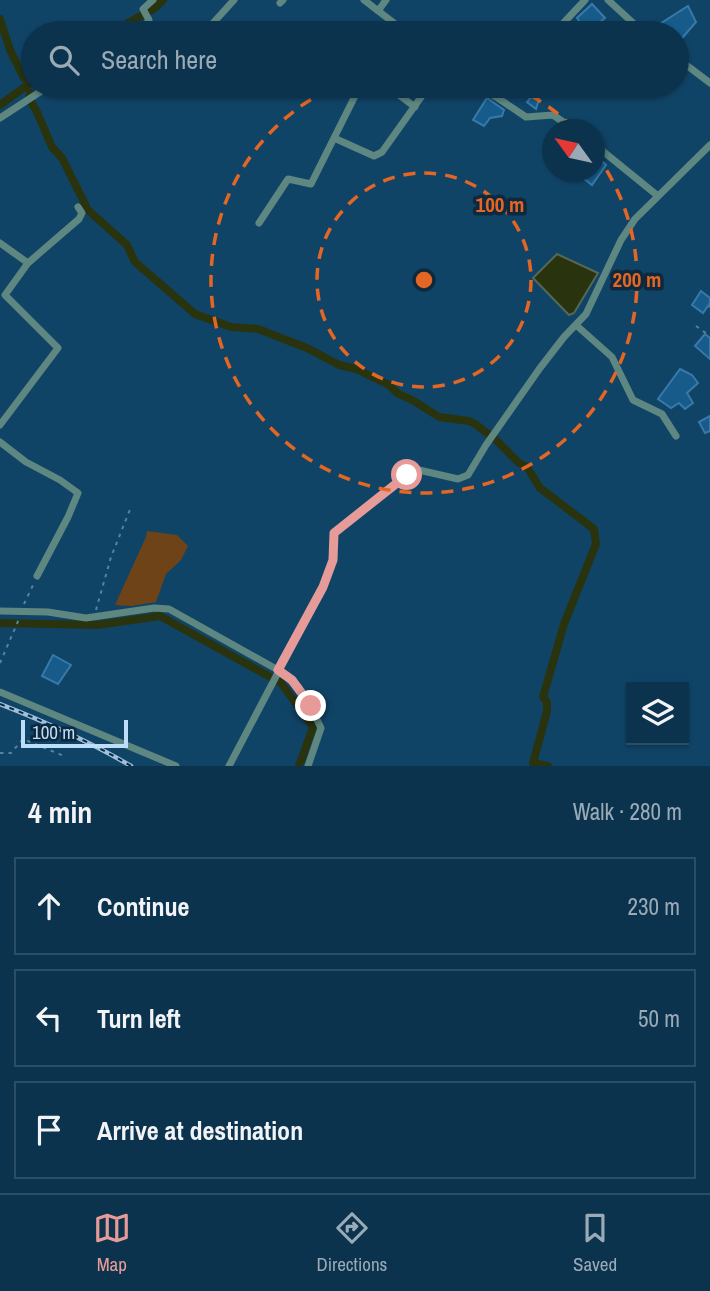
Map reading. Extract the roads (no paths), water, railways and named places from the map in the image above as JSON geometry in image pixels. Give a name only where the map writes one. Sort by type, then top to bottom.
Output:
[{"type":"street","points":[[148,21],[144,10],[153,0]]},
{"type":"street","points":[[215,21],[234,0]]},
{"type":"street","points":[[364,0],[391,21]]},
{"type":"street","points":[[378,11],[386,0]]},
{"type":"street","points":[[565,21],[585,0]]},
{"type":"street","points":[[608,0],[631,21]]},
{"type":"street","points":[[689,67],[710,83]]},
{"type":"street","points":[[0,118],[30,98]]},
{"type":"street","points":[[259,223],[288,179],[311,184],[354,98]]},
{"type":"street","points":[[403,98],[415,107]]},
{"type":"street","points":[[334,138],[374,156],[382,152],[421,98]]},
{"type":"street","points":[[497,98],[526,117],[553,115],[559,119]]},
{"type":"street","points":[[229,766],[323,587],[333,560],[334,533],[413,472],[419,470],[464,478],[540,368],[594,300],[621,240],[635,219],[709,148]]},
{"type":"street","points":[[605,153],[658,196]]},
{"type":"street","points":[[0,425],[58,348],[5,295],[28,263],[79,219],[82,213],[78,207]]},
{"type":"street","points":[[0,243],[28,263]]},
{"type":"street","points":[[576,325],[612,357],[633,400],[662,414],[676,436]]},
{"type":"street","points":[[0,442],[26,462],[78,493],[37,576]]},
{"type":"street","points":[[0,611],[48,612],[73,618],[94,618],[169,609],[292,680],[311,706],[321,728],[308,766]]},
{"type":"street","points":[[0,692],[176,766]]},
{"type":"waterway","points":[[132,21],[155,8],[163,0]]},
{"type":"waterway","points":[[0,19],[10,50],[21,72]]},
{"type":"waterway","points":[[0,105],[21,90]]},
{"type":"waterway","points":[[29,98],[52,147],[62,158],[88,210],[127,245],[135,262],[195,314],[231,327],[258,329],[307,348],[339,365],[356,369],[389,385],[397,393],[439,417],[475,424],[527,467],[540,488],[594,529],[596,544],[564,624],[543,697],[547,702],[547,711],[533,763],[548,766]]},
{"type":"waterway","points":[[0,623],[97,625],[160,616],[281,683],[313,727],[299,766]]},
{"type":"railway","points":[[0,704],[67,732],[131,766]]}]
